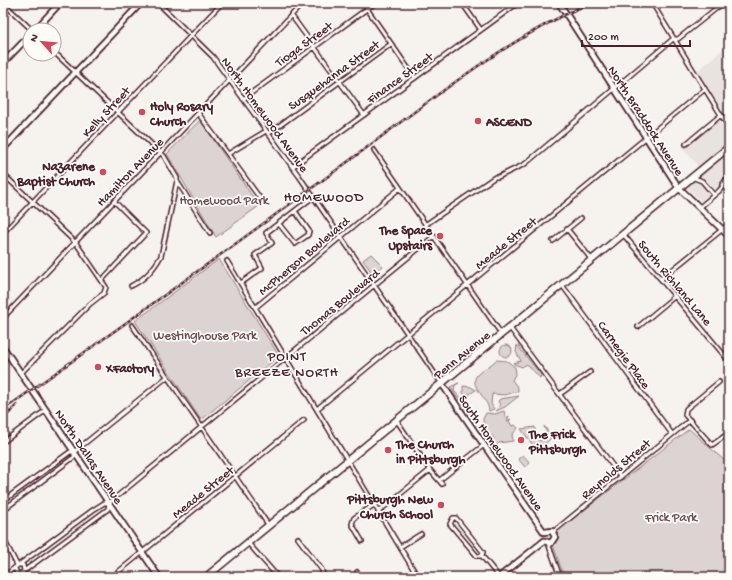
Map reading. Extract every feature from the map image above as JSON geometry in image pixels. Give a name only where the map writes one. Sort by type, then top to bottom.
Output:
[{"type":"highway","name":"Penn Avenue","points":[[206,577],[692,177],[728,150]]},
{"type":"main road","points":[[42,22],[60,3]]},
{"type":"main road","points":[[3,149],[141,3]]},
{"type":"main road","name":"North Braddock Avenue","points":[[559,3],[679,188]]},
{"type":"main road","points":[[3,63],[22,43]]},
{"type":"main road","points":[[679,188],[729,236]]},
{"type":"main road","name":"North Dallas Avenue","points":[[3,347],[142,553],[160,577]]},
{"type":"main road","name":"South Homewood Avenue","points":[[442,384],[544,532]]},
{"type":"main road","points":[[499,577],[546,542],[554,540],[553,532],[548,530],[544,532],[542,537],[546,542]]},
{"type":"street","points":[[3,3],[23,22]]},
{"type":"street","name":"North Homewood Avenue","points":[[158,3],[213,57],[292,167],[442,384]]},
{"type":"street","name":"Kelly Street","points":[[3,234],[222,3]]},
{"type":"street","name":"Hamilton Avenue","points":[[3,318],[303,3]]},
{"type":"street","points":[[364,3],[415,78]]},
{"type":"street","name":"Tioga Street","points":[[243,99],[375,3]]},
{"type":"street","points":[[462,3],[481,30]]},
{"type":"street","name":"Finance Street","points":[[292,167],[518,3]]},
{"type":"street","points":[[652,3],[729,128]]},
{"type":"street","points":[[425,225],[494,177],[498,178],[525,164],[613,88],[673,39],[678,39],[723,3]]},
{"type":"street","points":[[291,15],[364,115]]},
{"type":"street","name":"Susquehanna Street","points":[[228,154],[267,132],[391,44]]},
{"type":"street","points":[[62,60],[160,153],[210,233]]},
{"type":"street","name":"Meade Street","points":[[316,409],[468,286],[705,89]]},
{"type":"street","points":[[198,113],[262,201]]},
{"type":"street","points":[[686,144],[721,115]]},
{"type":"street","points":[[374,150],[502,334]]},
{"type":"street","points":[[701,170],[702,182]]},
{"type":"street","points":[[3,174],[76,243],[106,287],[104,293],[90,304],[21,372]]},
{"type":"street","points":[[721,188],[723,182],[729,176]]},
{"type":"street","points":[[692,177],[702,182],[714,195]]},
{"type":"street","points":[[700,207],[729,179]]},
{"type":"street","points":[[131,286],[143,280],[155,267],[161,256],[177,181]]},
{"type":"street","name":"McPherson Boulevard","points":[[256,307],[400,188]]},
{"type":"street","points":[[241,283],[262,268],[255,255],[272,243],[266,233],[313,197]]},
{"type":"street","points":[[102,280],[146,233],[114,201]]},
{"type":"street","points":[[279,224],[295,244],[308,235],[309,231],[295,211]]},
{"type":"street","points":[[553,240],[581,218]]},
{"type":"street","points":[[662,279],[729,224]]},
{"type":"street","points":[[567,229],[592,260]]},
{"type":"street","name":"South Richland Lane","points":[[623,234],[729,361]]},
{"type":"street","name":"Thomas Boulevard","points":[[21,574],[108,508],[109,503],[434,236]]},
{"type":"street","points":[[227,261],[418,577]]},
{"type":"street","name":"Carnegie Place","points":[[562,285],[672,434]]},
{"type":"street","points":[[638,328],[675,296]]},
{"type":"street","points":[[132,325],[269,526]]},
{"type":"street","points":[[510,328],[621,477]]},
{"type":"street","points":[[560,394],[590,372]]},
{"type":"street","points":[[3,501],[70,452],[74,452],[167,377]]},
{"type":"street","points":[[719,382],[686,409],[686,415],[712,445],[729,433]]},
{"type":"street","points":[[3,442],[46,410]]},
{"type":"street","name":"Meade Street","points":[[112,577],[304,420]]},
{"type":"street","name":"Reynolds Street","points":[[553,532],[690,420]]},
{"type":"street","points":[[397,421],[430,470],[442,484]]},
{"type":"street","points":[[441,479],[484,445]]},
{"type":"street","points":[[3,510],[74,457],[74,452]]},
{"type":"street","points":[[378,512],[430,470]]},
{"type":"street","points":[[32,480],[35,486]]},
{"type":"street","name":"Thomas Boulevard","points":[[3,577],[93,510],[104,503],[109,503]]},
{"type":"street","points":[[362,541],[352,524],[354,518],[374,505]]},
{"type":"street","points":[[482,556],[477,556],[450,524],[453,518],[456,518],[483,552],[482,556],[499,577]]},
{"type":"street","points":[[400,547],[421,534]]},
{"type":"street","points":[[3,538],[21,574]]},
{"type":"street","points":[[298,538],[322,570],[323,577]]},
{"type":"street","points":[[546,542],[560,577]]},
{"type":"street","points":[[248,543],[278,577]]},
{"type":"street","points":[[18,566],[15,571],[21,574]]},
{"type":"street","points":[[357,572],[361,577]]},
{"type":"shaded area","points":[[729,44],[729,118],[727,119],[697,71]]},
{"type":"shaded area","points":[[717,116],[729,137],[729,141],[698,166],[685,151],[683,145],[685,141]]},
{"type":"shaded area","points":[[725,156],[729,160],[729,182],[705,205],[687,187]]},
{"type":"green space","name":"Homewood Park","points":[[200,120],[259,206],[216,237],[167,154]]},
{"type":"green space","points":[[371,254],[383,266],[373,274],[363,260]]},
{"type":"green space","name":"Westinghouse Park","points":[[219,259],[279,356],[201,420],[135,321]]},
{"type":"green space","points":[[506,345],[510,347],[512,351],[510,355],[506,357],[502,355],[500,351],[502,347]]},
{"type":"green space","points":[[517,345],[541,375],[540,378],[527,364],[522,367],[513,363],[521,361],[516,352]]},
{"type":"green space","points":[[496,360],[507,361],[515,367],[516,373],[512,380],[518,388],[518,391],[505,395],[492,394],[491,404],[494,409],[489,411],[488,406],[477,388],[475,379],[479,373]]},
{"type":"green space","points":[[459,383],[455,385],[454,391],[463,400],[467,396],[463,393],[463,386],[471,387],[476,390],[469,394],[468,407],[472,409],[468,413],[450,387]]},
{"type":"green space","points":[[519,396],[505,407],[496,411],[500,405],[498,401],[500,399]]},
{"type":"green space","points":[[504,411],[506,418],[509,416],[507,421],[511,419],[509,421],[512,426],[515,425],[518,428],[512,435],[513,441],[499,443],[496,446],[492,442],[494,438],[484,430],[483,419],[486,413],[495,414]]},
{"type":"green space","points":[[544,426],[552,437],[541,448],[535,448],[521,429],[535,427],[535,435],[540,441],[548,436]]},
{"type":"green space","name":"Frick Park","points":[[689,429],[725,461],[729,458],[729,577],[564,577],[553,545],[557,539],[557,531]]},
{"type":"green space","points":[[523,455],[530,463],[525,467],[518,459]]},
{"type":"railway","points":[[3,410],[215,259],[431,99],[492,56],[556,19],[590,3]]},
{"type":"railway","points":[[3,419],[17,405]]},
{"type":"place","name":"Holy Rosary Church","points":[[142,112]]},
{"type":"place","name":"ASCEND","points":[[478,121]]},
{"type":"place","name":"Nazarene Baptist Church","points":[[103,172]]},
{"type":"place","name":"The Space Upstairs","points":[[440,236]]},
{"type":"place","name":"XFactory","points":[[98,367]]},
{"type":"place","name":"The Frick Pittsburgh","points":[[521,440]]},
{"type":"place","name":"The Church in Pittsburgh","points":[[388,450]]},
{"type":"place","name":"Pittsburgh New Church School","points":[[441,505]]},
{"type":"district","name":"HOMEWOOD","points":[[324,196]]},
{"type":"district","name":"POINT BREEZE NORTH","points":[[287,364]]}]
